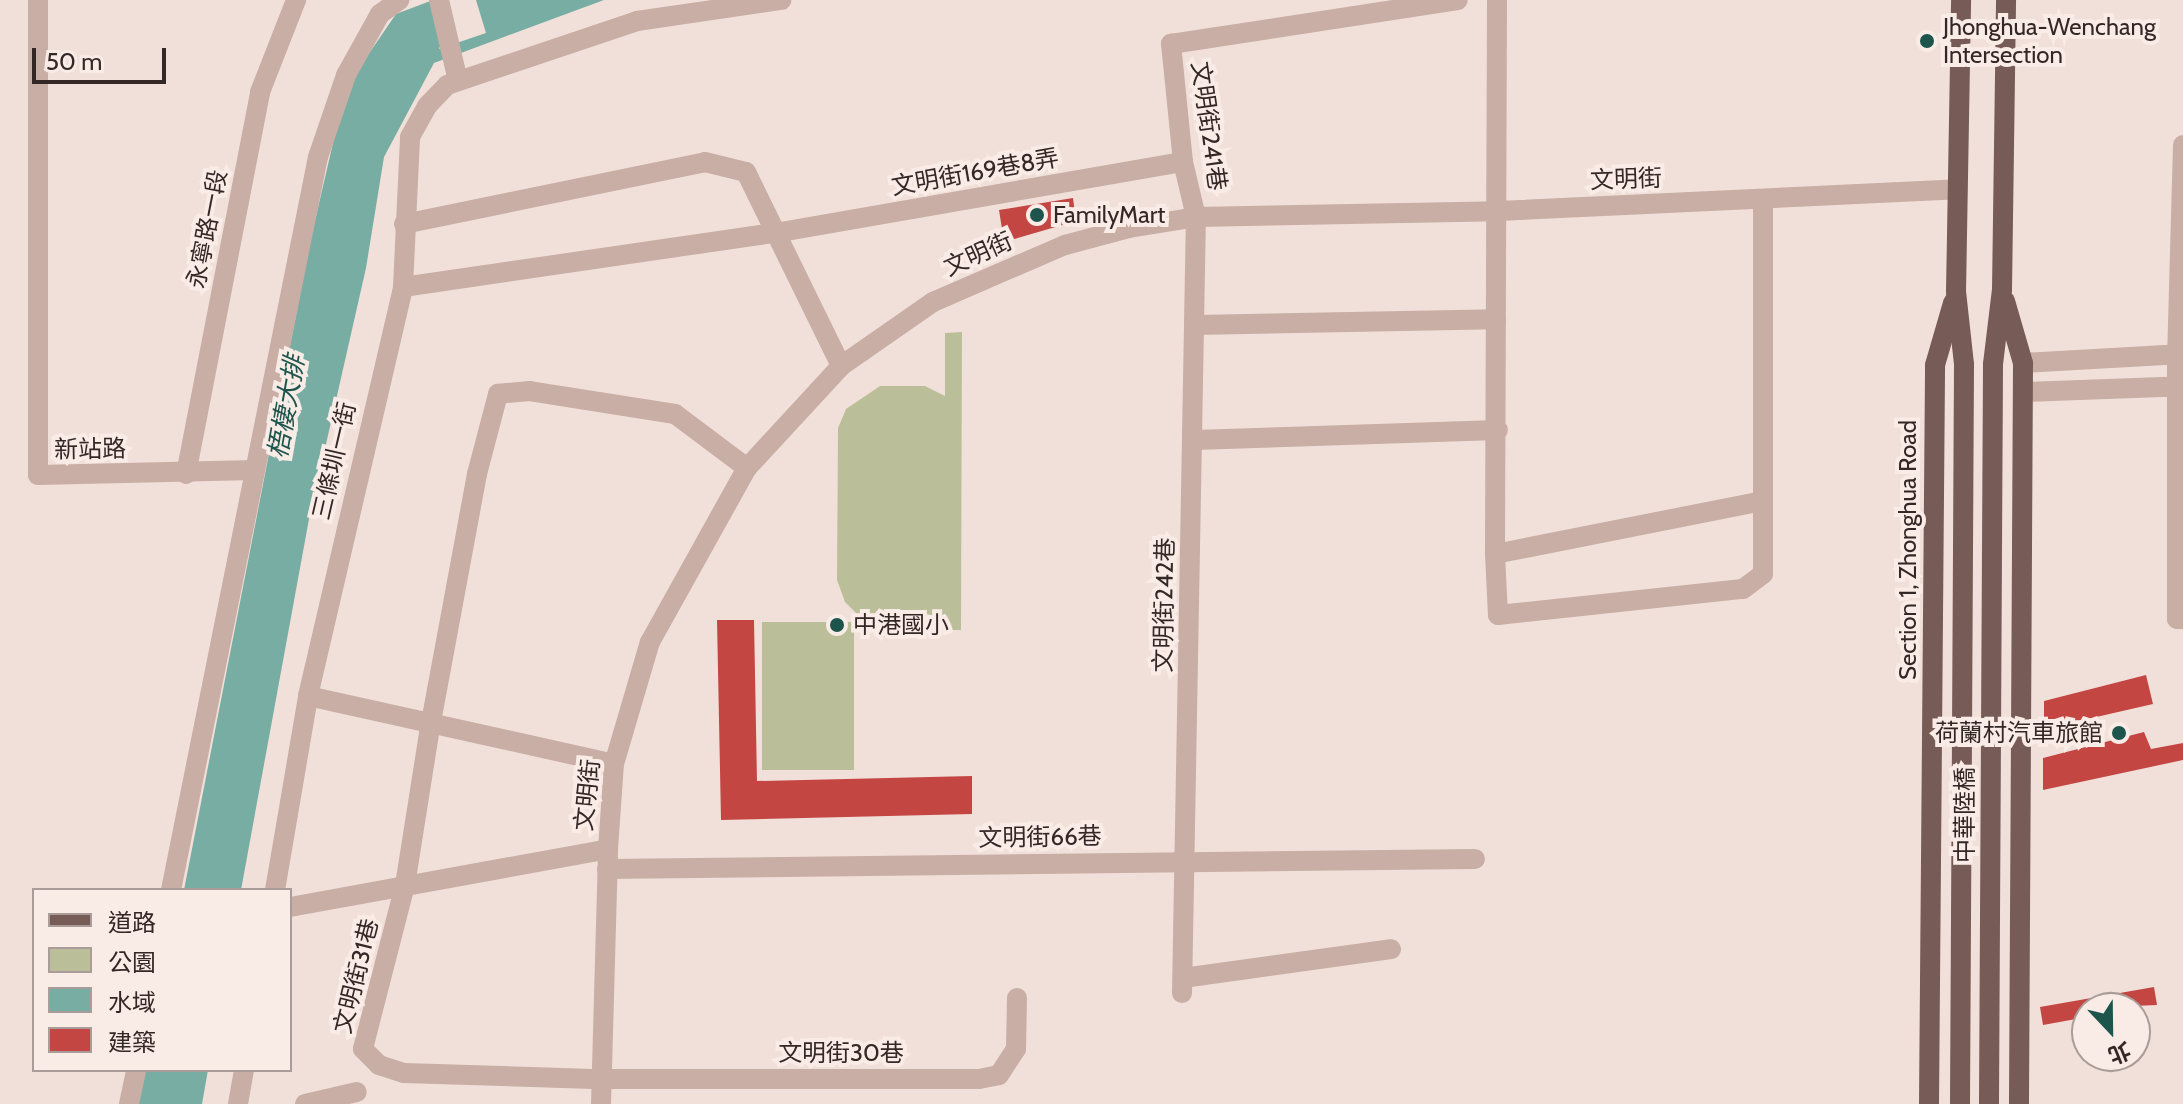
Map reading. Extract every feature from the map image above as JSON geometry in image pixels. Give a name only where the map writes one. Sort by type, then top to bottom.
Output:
[{"type":"main road","name":"Section 1, Zhonghua Road","points":[[1929,1104],[1935,365],[1956,292],[1961,0]]},
{"type":"main road","points":[[2006,0],[2002,290],[2023,363],[2019,1104]]},
{"type":"main road","name":"中華陸橋","points":[[1989,1104],[1993,364],[2002,290]]},
{"type":"main road","name":"中華陸橋","points":[[1956,292],[1964,364],[1960,1104]]},
{"type":"street","name":"新站路","points":[[38,0],[38,475],[186,474]]},
{"type":"street","name":"永寧路一段","points":[[186,474],[260,92],[296,0]]},
{"type":"street","points":[[171,888],[318,157],[346,75],[380,14],[399,0]]},
{"type":"street","points":[[439,0],[458,81]]},
{"type":"street","name":"三條圳一街","points":[[275,888],[308,696],[403,287],[410,137],[427,106],[447,85],[637,21],[781,0]]},
{"type":"street","name":"文明街241巷","points":[[1196,217],[1183,162],[1171,44],[1458,0]]},
{"type":"street","points":[[1497,0],[1498,430],[1495,554],[1498,615],[1743,589],[1763,574],[1763,199]]},
{"type":"street","points":[[2180,619],[2183,145]]},
{"type":"street","points":[[404,224],[705,162],[746,172],[841,366]]},
{"type":"street","name":"文明街169巷8弄","points":[[403,287],[775,233],[1183,162]]},
{"type":"street","name":"文明街","points":[[601,1104],[607,859],[614,764],[650,642],[747,468],[841,366],[933,302],[1065,245],[1129,228],[1196,217],[1498,211],[1957,189]]},
{"type":"street","name":"文明街242巷","points":[[1196,217],[1182,985],[1391,949]]},
{"type":"street","points":[[1195,325],[1496,319]]},
{"type":"street","points":[[2023,363],[2180,354]]},
{"type":"street","points":[[2023,392],[2181,386]]},
{"type":"street","name":"文明街31巷","points":[[600,1079],[404,1073],[379,1065],[363,1049],[405,885],[431,721],[477,474],[498,394],[530,391],[675,414],[747,468]]},
{"type":"street","points":[[1194,440],[1498,430]]},
{"type":"street","points":[[186,474],[255,470]]},
{"type":"street","points":[[1495,554],[1763,501]]},
{"type":"street","points":[[308,696],[614,764]]},
{"type":"street","name":"文明街66巷","points":[[292,907],[405,885],[607,859],[1475,859]]},
{"type":"street","name":"文明街30巷","points":[[600,1079],[979,1079],[999,1075],[1016,1049],[1017,998]]},
{"type":"street","points":[[129,1104],[136,1072]]},
{"type":"street","points":[[238,1104],[244,1072]]},
{"type":"street","points":[[305,1104],[357,1092]]},
{"type":"green space","points":[[962,332],[961,630],[941,630],[939,620],[907,637],[880,637],[845,602],[837,580],[838,428],[846,409],[880,386],[925,386],[945,396],[945,333]]},
{"type":"green space","points":[[762,622],[854,622],[854,770],[762,770]]},
{"type":"water","name":"梧棲大排","points":[[433,0],[604,0],[434,63],[384,157],[366,268],[309,519],[241,888],[184,888],[311,238],[346,87],[396,14]]},
{"type":"water","points":[[145,1072],[208,1072],[202,1104],[138,1104]]},
{"type":"pier","points":[[434,0],[476,0],[486,33],[439,49],[444,36]]},
{"type":"building","name":"FamilyMart","points":[[1073,198],[1076,221],[1004,242],[999,210]]},
{"type":"building","points":[[717,620],[754,620],[757,781],[972,776],[972,814],[721,820]]},
{"type":"building","points":[[2146,675],[2153,704],[2044,729],[2044,701]]},
{"type":"building","points":[[2144,732],[2151,749],[2183,743],[2183,760],[2043,790],[2043,758]]},
{"type":"building","points":[[2154,987],[2157,1005],[2151,1005],[2151,992],[2126,992]]},
{"type":"building","points":[[2071,1002],[2071,1020],[2043,1025],[2040,1007]]},
{"type":"place","name":"Jhonghua-Wenchang Intersection","points":[[1927,41]]},
{"type":"place","name":"FamilyMart","points":[[1037,215]]},
{"type":"place","name":"中港國小","points":[[837,625]]},
{"type":"place","name":"荷蘭村汽車旅館","points":[[2119,733]]}]
